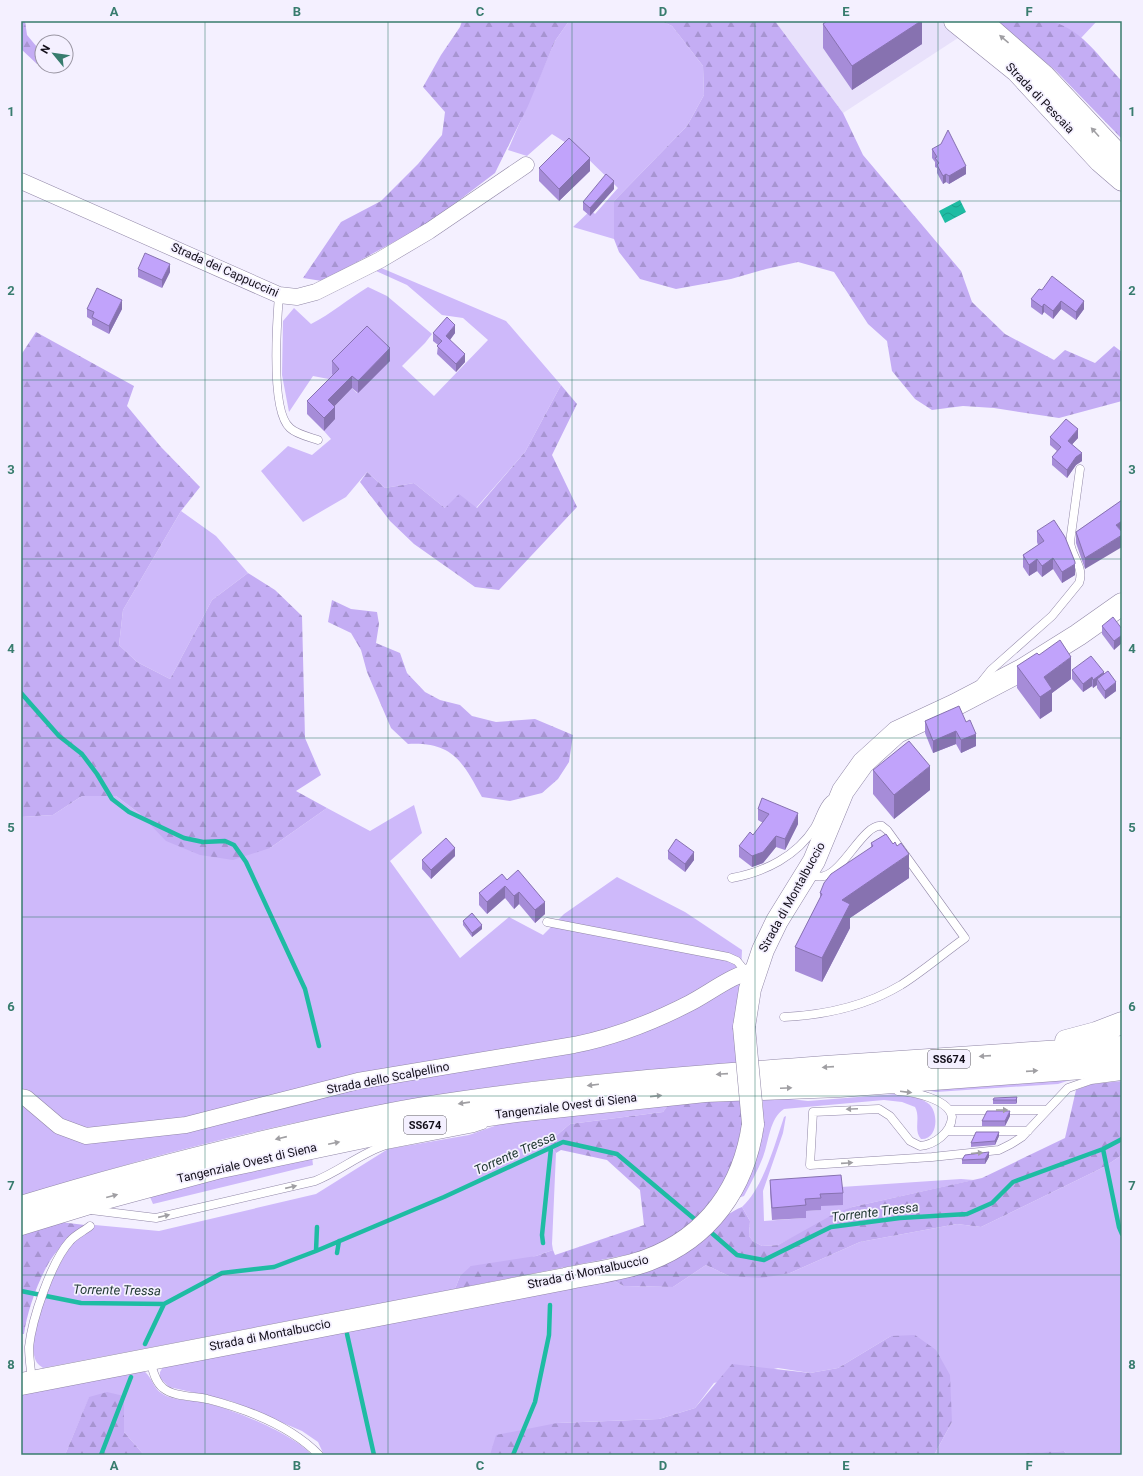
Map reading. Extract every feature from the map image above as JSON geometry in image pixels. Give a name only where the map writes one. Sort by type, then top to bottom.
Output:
[{"type":"main road","name":"Strada di Pescaia","points":[[955,21],[1017,71],[1095,156],[1122,180]]},
{"type":"main road","name":"Strada di Pescaia","points":[[981,21],[1044,76],[1122,159]]},
{"type":"main road","name":"Strada di Montalbuccio","points":[[26,1382],[623,1267],[648,1260],[680,1244],[700,1229],[716,1213],[737,1183],[750,1143],[753,1124],[744,1027],[751,971],[774,927],[807,874],[824,841],[840,798],[860,767],[891,736],[911,724],[969,698],[1022,670],[1078,635],[1122,604]]},
{"type":"main road","points":[[1020,1054],[1096,1033],[1122,1022]]},
{"type":"main road","name":"Tangenziale Ovest di Siena","points":[[21,1207],[102,1182],[212,1154],[416,1110],[611,1083],[1122,1047]]},
{"type":"main road","name":"Tangenziale Ovest di Siena","points":[[21,1224],[70,1208],[221,1168],[421,1125],[516,1111],[705,1091],[840,1086],[1122,1065]]},
{"type":"street","name":"Strada dei Cappuccini","points":[[21,180],[278,295],[297,297],[316,292],[380,260],[429,231],[526,165]]},
{"type":"street","name":"Strada dello Scalpellino","points":[[21,1097],[26,1098],[58,1126],[86,1136],[186,1125],[358,1081],[604,1039],[663,1016],[751,971]]},
{"type":"lane","points":[[278,295],[276,369],[282,414],[289,428],[318,440]]},
{"type":"lane","points":[[969,698],[991,670],[1052,616],[1079,583],[1081,577],[1080,570],[1070,549],[1070,542],[1080,469]]},
{"type":"lane","points":[[732,878],[755,873],[791,853],[803,843],[815,827],[828,802],[840,798]]},
{"type":"lane","points":[[784,1017],[834,1011],[874,998],[908,980],[965,938],[887,830],[882,826],[872,828],[841,864],[829,873],[817,877],[807,874]]},
{"type":"lane","points":[[547,922],[728,957],[737,960],[751,971]]},
{"type":"lane","points":[[949,1110],[952,1121],[948,1131],[939,1139],[924,1146],[916,1145],[890,1116],[879,1109],[813,1112],[810,1165],[932,1157],[999,1150],[1017,1141],[1028,1131],[1064,1090],[1075,1084],[1091,1080],[1122,1076]]},
{"type":"lane","points":[[840,1086],[915,1093],[932,1099],[949,1110],[1047,1110]]},
{"type":"lane","points":[[70,1208],[156,1218],[315,1181],[335,1173],[374,1149],[386,1144],[474,1128],[516,1111]]},
{"type":"lane","points":[[948,1131],[1028,1131]]},
{"type":"lane","points":[[932,1157],[939,1139]]},
{"type":"lane","points":[[26,1382],[32,1328],[48,1280],[58,1259],[70,1241],[90,1226]]},
{"type":"lane","points":[[150,1359],[155,1377],[164,1389],[224,1404],[265,1420],[299,1437],[319,1455]]},
{"type":"shaded area","points":[[569,21],[661,21],[672,26],[703,66],[704,95],[687,126],[614,201],[614,239],[573,227],[591,210],[595,214],[618,188],[582,153],[552,134],[527,156],[508,150],[555,41]]},
{"type":"shaded area","points":[[775,21],[984,21],[843,113]]},
{"type":"shaded area","points":[[1047,21],[1097,21],[1081,38],[1063,26]]},
{"type":"shaded area","points":[[379,267],[506,321],[561,385],[525,452],[476,508],[445,508],[414,483],[385,488],[367,472],[346,497],[303,522],[261,471],[288,446],[312,455],[331,439],[324,431],[335,419],[328,413],[352,388],[357,393],[389,361],[332,373],[339,381],[313,376],[289,412],[282,375],[283,321],[294,308],[311,324],[326,316],[368,287],[387,296],[432,334],[402,366],[434,396],[488,340],[463,318],[442,315],[407,285],[376,271]]},
{"type":"shaded area","points":[[181,511],[216,536],[248,573],[212,600],[170,679],[137,662],[119,645],[123,610]]},
{"type":"shaded area","points":[[82,796],[116,796],[140,814],[270,848],[327,808],[370,831],[414,805],[422,833],[390,861],[460,958],[509,917],[543,935],[564,914],[617,877],[685,912],[742,950],[737,1063],[529,1082],[400,1102],[336,1114],[209,1143],[83,1177],[21,1197],[21,817],[53,815]]},
{"type":"shaded area","points":[[1070,1080],[1058,1084],[936,1092],[922,1089]]},
{"type":"shaded area","points":[[896,1094],[918,1098],[929,1104],[934,1113],[935,1119],[934,1131],[931,1135],[927,1138],[921,1139],[917,1128],[917,1111],[915,1107],[902,1102],[884,1100],[784,1109],[779,1113],[772,1125],[763,1157],[752,1181],[744,1196],[738,1198],[750,1173],[758,1149],[762,1124],[763,1096],[808,1101]]},
{"type":"shaded area","points":[[668,1105],[663,1112],[570,1124],[549,1142],[556,1153],[553,1250],[536,1256],[460,1276],[455,1289],[43,1368],[36,1361],[33,1350],[34,1336],[38,1319],[51,1282],[74,1242],[95,1225],[159,1231],[316,1194],[388,1149],[469,1135],[514,1119]]},
{"type":"shaded area","points":[[786,1116],[783,1133],[763,1191],[764,1221],[805,1218],[805,1211],[820,1210],[820,1206],[841,1187],[961,1179],[974,1180],[852,1207],[778,1245],[762,1246],[753,1241],[749,1236],[750,1221],[742,1207],[756,1189],[768,1165],[784,1117]]},
{"type":"shaded area","points":[[1122,1155],[1122,1455],[1067,1455],[1064,1451],[1011,1455],[934,1455],[952,1422],[891,1336],[838,1368],[810,1373],[778,1368],[714,1383],[695,1408],[659,1419],[557,1423],[491,1455],[324,1455],[318,1442],[302,1431],[231,1401],[169,1387],[160,1378],[160,1372],[163,1367],[610,1279],[624,1286],[673,1287],[706,1265],[729,1276],[790,1273],[860,1242],[957,1224],[981,1227],[1104,1167]]},
{"type":"shaded area","points":[[312,1157],[313,1165],[153,1204],[150,1197],[153,1193]]},
{"type":"shaded area","points":[[144,1371],[156,1388],[169,1397],[217,1406],[262,1423],[291,1439],[312,1455],[144,1455],[124,1432],[124,1396],[89,1398],[65,1455],[21,1455],[21,1394]]},
{"type":"green space","points":[[21,21],[25,21],[27,35],[34,43],[34,61],[21,49]]},
{"type":"green space","points":[[462,21],[569,21],[555,41],[528,106],[495,173],[429,223],[322,281],[303,278],[341,222],[381,201],[418,164],[442,135],[445,112],[423,87],[441,55],[460,27]]},
{"type":"green space","points":[[661,21],[775,21],[843,113],[863,155],[961,271],[972,302],[1005,334],[1054,360],[1065,350],[1095,363],[1114,346],[1122,352],[1122,401],[1059,418],[994,408],[963,406],[932,410],[915,399],[892,371],[887,341],[868,324],[834,272],[798,262],[731,279],[676,289],[640,279],[619,252],[614,239],[614,201],[687,126],[704,95],[703,66],[672,26]]},
{"type":"green space","points":[[996,21],[1046,21],[1058,24],[1069,29],[1088,44],[1122,81],[1122,139],[1056,71]]},
{"type":"green space","points":[[36,332],[134,386],[127,406],[161,447],[200,487],[181,511],[123,610],[119,645],[137,662],[170,679],[212,600],[248,573],[275,590],[302,616],[305,738],[321,775],[296,791],[327,808],[270,848],[233,860],[200,855],[166,841],[140,814],[116,796],[82,796],[53,815],[21,817],[21,355]]},
{"type":"green space","points":[[561,385],[577,404],[552,455],[577,507],[499,590],[475,587],[414,544],[390,521],[360,482],[367,472],[385,488],[414,483],[445,508],[459,494],[477,508],[525,452]]},
{"type":"green space","points":[[332,600],[351,609],[377,612],[379,624],[376,643],[400,653],[407,673],[425,692],[440,700],[460,705],[472,716],[496,722],[535,719],[573,735],[569,762],[558,779],[542,793],[510,801],[482,797],[462,764],[446,750],[436,746],[408,744],[391,728],[367,672],[361,650],[351,633],[328,622]]},
{"type":"green space","points":[[1122,1081],[1122,1155],[1104,1167],[981,1227],[957,1224],[860,1242],[790,1273],[762,1278],[729,1276],[706,1265],[673,1287],[624,1286],[610,1279],[650,1269],[669,1262],[687,1251],[726,1216],[742,1207],[750,1221],[749,1236],[753,1241],[762,1246],[778,1245],[834,1214],[852,1207],[982,1178],[1065,1138],[1076,1090],[1092,1084]]},
{"type":"green space","points":[[742,1098],[743,1120],[733,1166],[709,1207],[676,1235],[657,1245],[636,1253],[455,1289],[460,1276],[471,1266],[536,1256],[553,1250],[555,1255],[644,1225],[640,1190],[607,1160],[561,1150],[556,1153],[549,1142],[570,1124],[663,1112],[668,1105]]},
{"type":"green space","points":[[60,1222],[85,1225],[72,1235],[54,1255],[49,1263],[35,1293],[24,1334],[21,1334],[21,1233]]},
{"type":"green space","points":[[915,1335],[936,1350],[950,1375],[952,1422],[934,1455],[490,1455],[496,1435],[557,1423],[659,1419],[695,1408],[732,1364],[810,1373],[838,1368],[891,1336]]},
{"type":"green space","points":[[107,1392],[124,1396],[124,1432],[144,1455],[65,1455],[89,1397]]},
{"type":"green space","points":[[1064,1451],[1067,1455],[1011,1455],[1012,1454]]},
{"type":"water","points":[[960,200],[966,212],[945,223],[939,211]]},
{"type":"building","points":[[827,21],[921,21],[852,66],[823,24]]},
{"type":"building","points":[[948,130],[966,166],[949,176],[946,174],[943,176],[937,165],[939,163],[935,158],[937,157],[932,149],[941,144]]},
{"type":"building","points":[[569,138],[590,158],[559,189],[539,168]]},
{"type":"building","points":[[606,174],[614,181],[590,208],[583,202]]},
{"type":"building","points":[[145,253],[170,264],[162,280],[138,269]]},
{"type":"building","points":[[1052,276],[1084,301],[1076,312],[1061,301],[1053,311],[1044,304],[1042,307],[1031,299],[1039,289],[1042,290]]},
{"type":"building","points":[[97,288],[122,300],[109,326],[92,317],[94,312],[87,309]]},
{"type":"building","points":[[447,317],[455,325],[446,336],[465,354],[456,364],[437,346],[442,341],[433,333]]},
{"type":"building","points":[[367,326],[390,348],[358,381],[352,376],[328,400],[335,407],[324,418],[307,401],[339,369],[332,361]]},
{"type":"building","points":[[1066,419],[1078,429],[1068,441],[1082,453],[1076,457],[1067,470],[1052,457],[1061,447],[1050,437]]},
{"type":"building","points":[[1122,500],[1122,521],[1116,525],[1122,532],[1122,535],[1085,558],[1076,532]]},
{"type":"building","points":[[1054,520],[1065,537],[1075,562],[1075,564],[1062,572],[1053,558],[1042,566],[1037,559],[1029,565],[1023,555],[1044,541],[1037,531]]},
{"type":"building","points":[[1113,617],[1122,629],[1122,635],[1114,641],[1102,626]]},
{"type":"building","points":[[1060,640],[1071,657],[1044,677],[1052,689],[1040,697],[1017,666],[1037,653],[1039,655]]},
{"type":"building","points":[[1091,656],[1104,672],[1093,680],[1092,677],[1083,684],[1072,670]]},
{"type":"building","points":[[1108,671],[1116,682],[1105,691],[1097,679]]},
{"type":"building","points":[[959,706],[966,722],[970,720],[976,734],[961,740],[956,731],[933,741],[925,721]]},
{"type":"building","points":[[909,741],[930,766],[894,795],[873,770]]},
{"type":"building","points":[[762,798],[798,813],[785,839],[776,836],[763,852],[752,856],[739,846],[750,832],[753,835],[769,814],[758,809]]},
{"type":"building","points":[[886,834],[893,844],[895,842],[897,846],[901,843],[909,854],[842,900],[850,904],[822,958],[795,947],[822,894],[820,893],[824,883],[831,874],[873,846],[871,843]]},
{"type":"building","points":[[446,838],[455,848],[431,870],[422,860]]},
{"type":"building","points":[[676,839],[694,852],[685,864],[668,851]]},
{"type":"building","points":[[518,870],[545,902],[535,910],[519,892],[514,896],[505,886],[487,902],[479,893],[502,874],[507,880]]},
{"type":"building","points":[[472,913],[482,925],[472,933],[463,921]]},
{"type":"building","points":[[1017,1097],[1016,1100],[993,1100],[994,1098]]},
{"type":"building","points":[[987,1111],[1010,1111],[1005,1121],[982,1121]]},
{"type":"building","points":[[976,1132],[999,1132],[995,1141],[971,1143]]},
{"type":"building","points":[[989,1152],[985,1159],[962,1160],[965,1155]]},
{"type":"building","points":[[841,1175],[843,1193],[820,1194],[821,1198],[805,1199],[806,1205],[772,1208],[770,1180]]},
{"type":"waterway","points":[[21,693],[59,736],[82,754],[97,774],[112,799],[129,812],[184,838],[203,842],[225,841],[234,845],[246,862],[305,989],[319,1046]]},
{"type":"waterway","name":"Torrente Tressa","points":[[707,1229],[737,1255],[764,1260],[831,1227],[900,1218],[967,1214],[992,1203],[1013,1182],[1103,1149],[1122,1139]]},
{"type":"waterway","name":"Torrente Tressa","points":[[21,1291],[81,1303],[164,1304],[222,1273],[274,1267],[316,1251],[444,1197],[563,1142],[617,1154],[698,1222]]},
{"type":"waterway","points":[[543,1243],[542,1235],[551,1148]]},
{"type":"waterway","points":[[1103,1149],[1119,1227],[1122,1234]]},
{"type":"waterway","points":[[316,1251],[317,1227]]},
{"type":"waterway","points":[[337,1253],[339,1241]]},
{"type":"waterway","points":[[145,1344],[164,1304]]},
{"type":"waterway","points":[[513,1455],[535,1402],[549,1335],[550,1305]]},
{"type":"waterway","points":[[347,1334],[374,1455]]},
{"type":"waterway","points":[[101,1455],[131,1377]]}]
